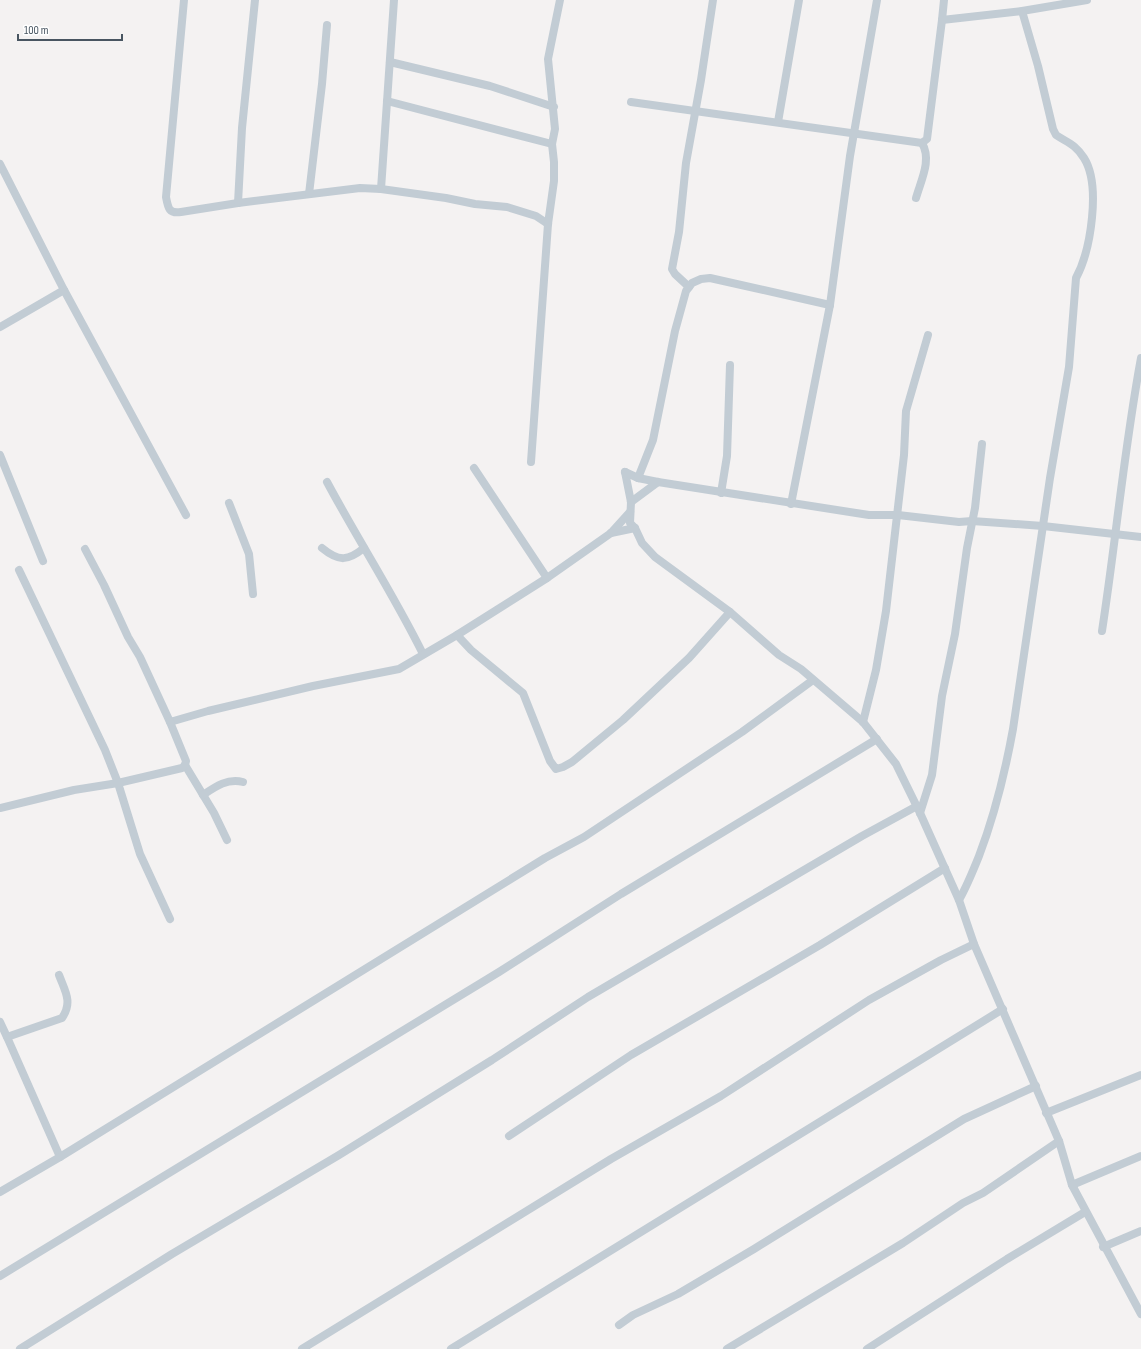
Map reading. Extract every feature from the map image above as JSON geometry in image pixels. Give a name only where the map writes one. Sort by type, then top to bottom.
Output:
[{"type":"street","points":[[184,0],[166,197],[170,211],[174,213],[238,203],[360,188],[381,189],[446,198],[475,204],[507,207],[536,216],[548,224]]},
{"type":"street","points":[[238,203],[242,128],[255,0]]},
{"type":"street","points":[[381,189],[394,0]]},
{"type":"street","points":[[531,462],[548,224],[554,181],[552,144],[555,129],[554,107],[548,59],[560,0]]},
{"type":"street","points":[[689,287],[674,274],[672,268],[686,163],[713,0]]},
{"type":"street","points":[[778,122],[799,0]]},
{"type":"street","points":[[791,504],[830,305],[854,132],[877,0]]},
{"type":"street","points":[[631,102],[854,132],[922,143],[927,139],[944,0]]},
{"type":"street","points":[[942,20],[1022,11],[1088,0]]},
{"type":"street","points":[[958,900],[967,887],[992,822],[1006,768],[1042,526],[1069,367],[1076,278],[1083,265],[1089,245],[1093,196],[1088,168],[1084,158],[1070,142],[1056,135],[1053,129],[1038,66],[1022,11]]},
{"type":"street","points":[[309,194],[322,84],[327,25]]},
{"type":"street","points":[[390,62],[490,86],[554,107]]},
{"type":"street","points":[[387,101],[552,144]]},
{"type":"street","points":[[916,198],[928,160],[922,143]]},
{"type":"street","points":[[0,164],[64,290],[186,515]]},
{"type":"street","points":[[0,184],[8,180]]},
{"type":"street","points":[[638,478],[653,440],[675,331],[686,291],[692,283],[701,279],[710,278],[830,305]]},
{"type":"street","points":[[0,327],[64,290]]},
{"type":"street","points":[[863,722],[876,670],[898,514],[904,455],[906,411],[928,335]]},
{"type":"street","points":[[1102,631],[1112,567],[1114,535],[1125,453],[1141,358]]},
{"type":"street","points":[[721,493],[727,456],[730,365]]},
{"type":"street","points":[[20,1349],[172,1254],[353,1146],[485,1064],[588,997],[862,836],[918,810],[932,775],[942,696],[955,634],[982,444]]},
{"type":"street","points":[[0,455],[43,561]]},
{"type":"street","points":[[474,468],[547,578]]},
{"type":"street","points":[[1141,537],[1042,526],[972,521],[959,522],[898,514],[869,515],[658,482],[638,478],[625,472],[631,502],[630,523],[635,528],[642,543],[655,557],[730,612],[778,655],[813,680],[863,722],[899,770],[958,900],[974,944],[1059,1141],[1072,1185],[1085,1212],[1141,1314]]},
{"type":"street","points":[[328,482],[364,548],[406,618],[423,654]]},
{"type":"street","points":[[631,502],[658,482]]},
{"type":"street","points":[[229,503],[249,554],[253,594]]},
{"type":"street","points":[[170,722],[313,686],[399,669],[457,635],[547,578],[611,533],[630,512]]},
{"type":"street","points":[[611,533],[635,528]]},
{"type":"street","points":[[322,548],[330,555],[344,558],[353,557],[364,548]]},
{"type":"street","points":[[86,549],[128,637],[140,657],[170,722],[186,761],[185,765],[227,840]]},
{"type":"street","points":[[18,570],[105,750],[118,783],[140,854],[170,919]]},
{"type":"street","points":[[457,635],[471,650],[523,693],[550,761],[556,769],[572,762],[623,720],[689,658],[730,612]]},
{"type":"street","points":[[0,1192],[60,1158],[545,858],[584,837],[742,732],[813,680]]},
{"type":"street","points":[[0,1276],[473,989],[621,894],[877,739]]},
{"type":"street","points":[[0,808],[74,790],[118,783],[171,771],[185,765]]},
{"type":"street","points":[[203,795],[226,782],[234,780],[243,782]]},
{"type":"street","points":[[510,1136],[631,1055],[820,946],[944,868]]},
{"type":"street","points":[[302,1349],[611,1159],[721,1096],[869,1000],[941,960],[974,944]]},
{"type":"street","points":[[7,1037],[62,1018],[68,1010],[68,1002],[59,974]]},
{"type":"street","points":[[451,1349],[1003,1009]]},
{"type":"street","points":[[0,1022],[60,1158]]},
{"type":"street","points":[[1046,1112],[1141,1075]]},
{"type":"street","points":[[619,1324],[633,1315],[678,1294],[754,1249],[964,1119],[1036,1086]]},
{"type":"street","points":[[727,1349],[903,1243],[963,1203],[983,1193],[1059,1141]]},
{"type":"street","points":[[1072,1185],[1141,1156]]},
{"type":"street","points":[[867,1349],[1007,1259],[1085,1212]]},
{"type":"street","points":[[1104,1247],[1141,1231]]}]
